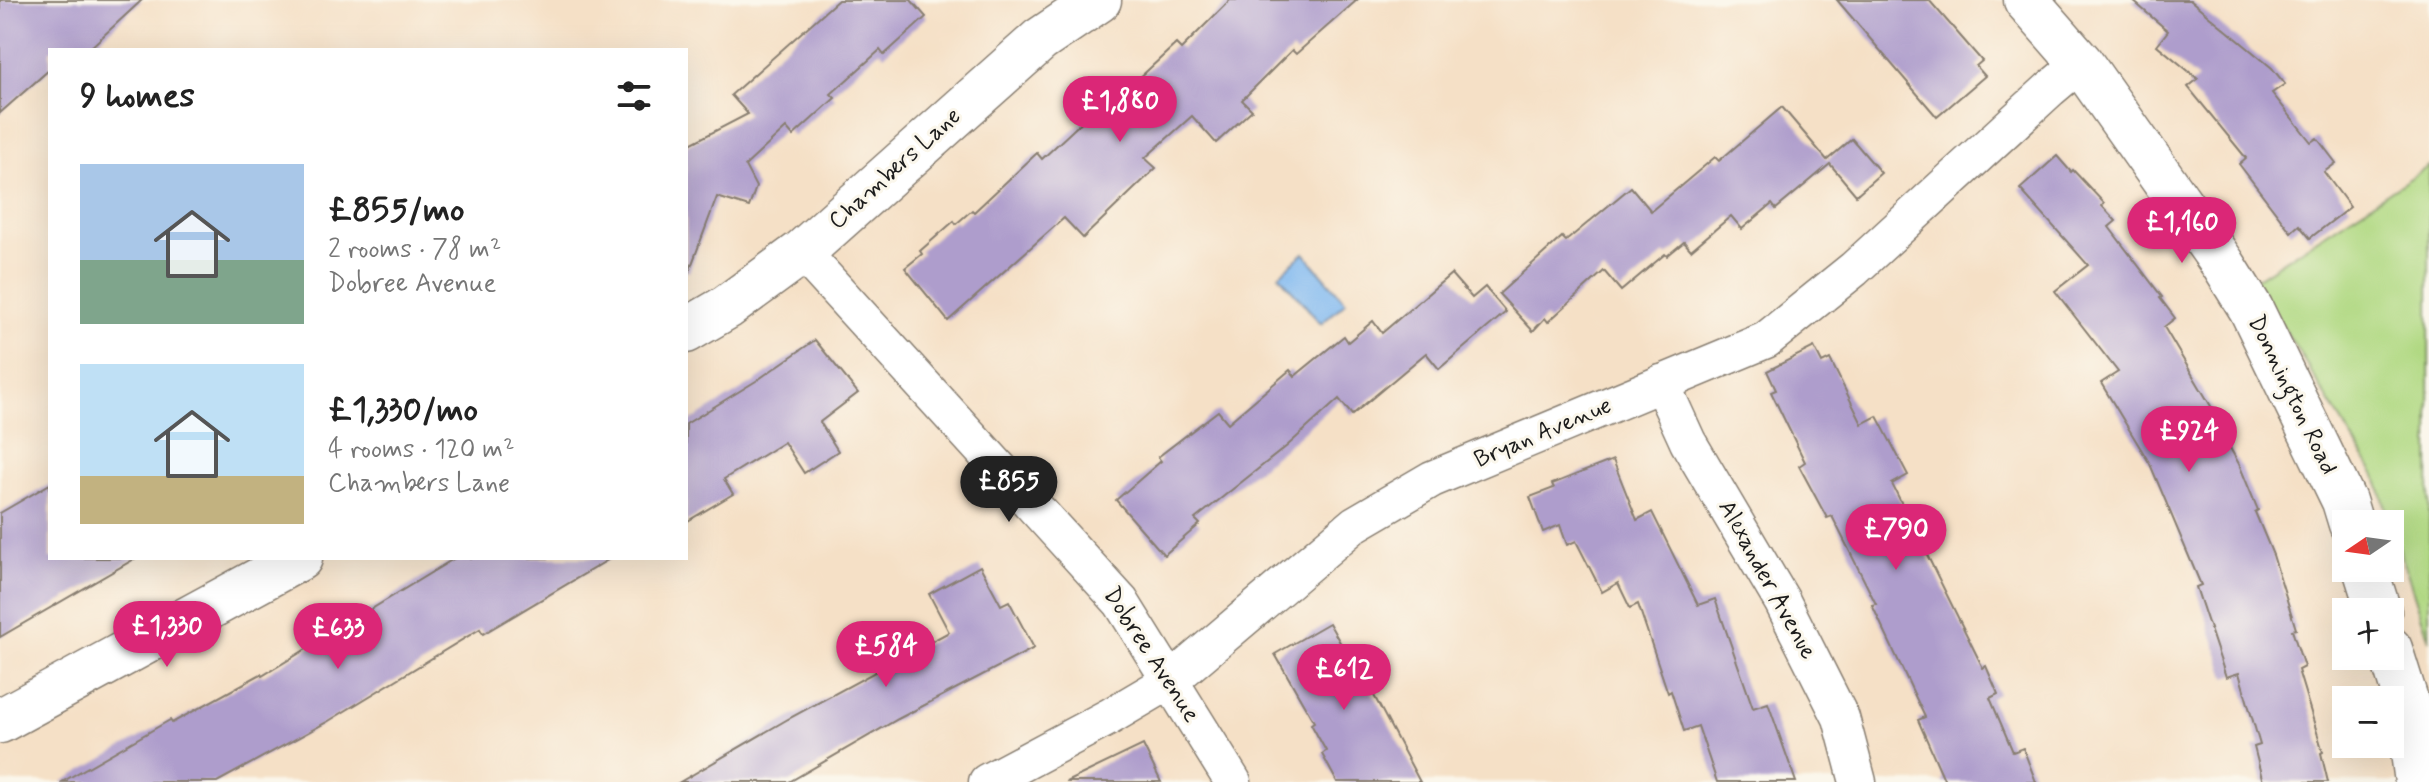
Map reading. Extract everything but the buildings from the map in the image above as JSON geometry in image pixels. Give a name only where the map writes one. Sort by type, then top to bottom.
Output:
[{"type":"street","name":"Chambers Lane","points":[[688,330],[727,307],[802,252],[1040,40],[1099,0]]},
{"type":"street","name":"Donnington Road","points":[[2026,0],[2081,63],[2223,264],[2251,309],[2347,510]]},
{"type":"street","name":"Bryan Avenue","points":[[987,782],[1170,681],[1355,524],[1432,479],[1766,340],[1854,269],[2081,63]]},
{"type":"street","name":"Dobree Avenue","points":[[802,252],[1121,602],[1233,782]]},
{"type":"street","name":"Alexander Avenue","points":[[1661,383],[1688,442],[1782,601],[1841,718],[1858,782]]},
{"type":"street","points":[[0,721],[296,560]]},
{"type":"street","points":[[2397,670],[2406,700],[2417,782]]},
{"type":"green space","points":[[2429,166],[2429,640],[2404,563],[2404,510],[2387,510],[2376,477],[2254,280]]},
{"type":"water","points":[[1304,253],[1346,302],[1321,324],[1279,275]]}]
